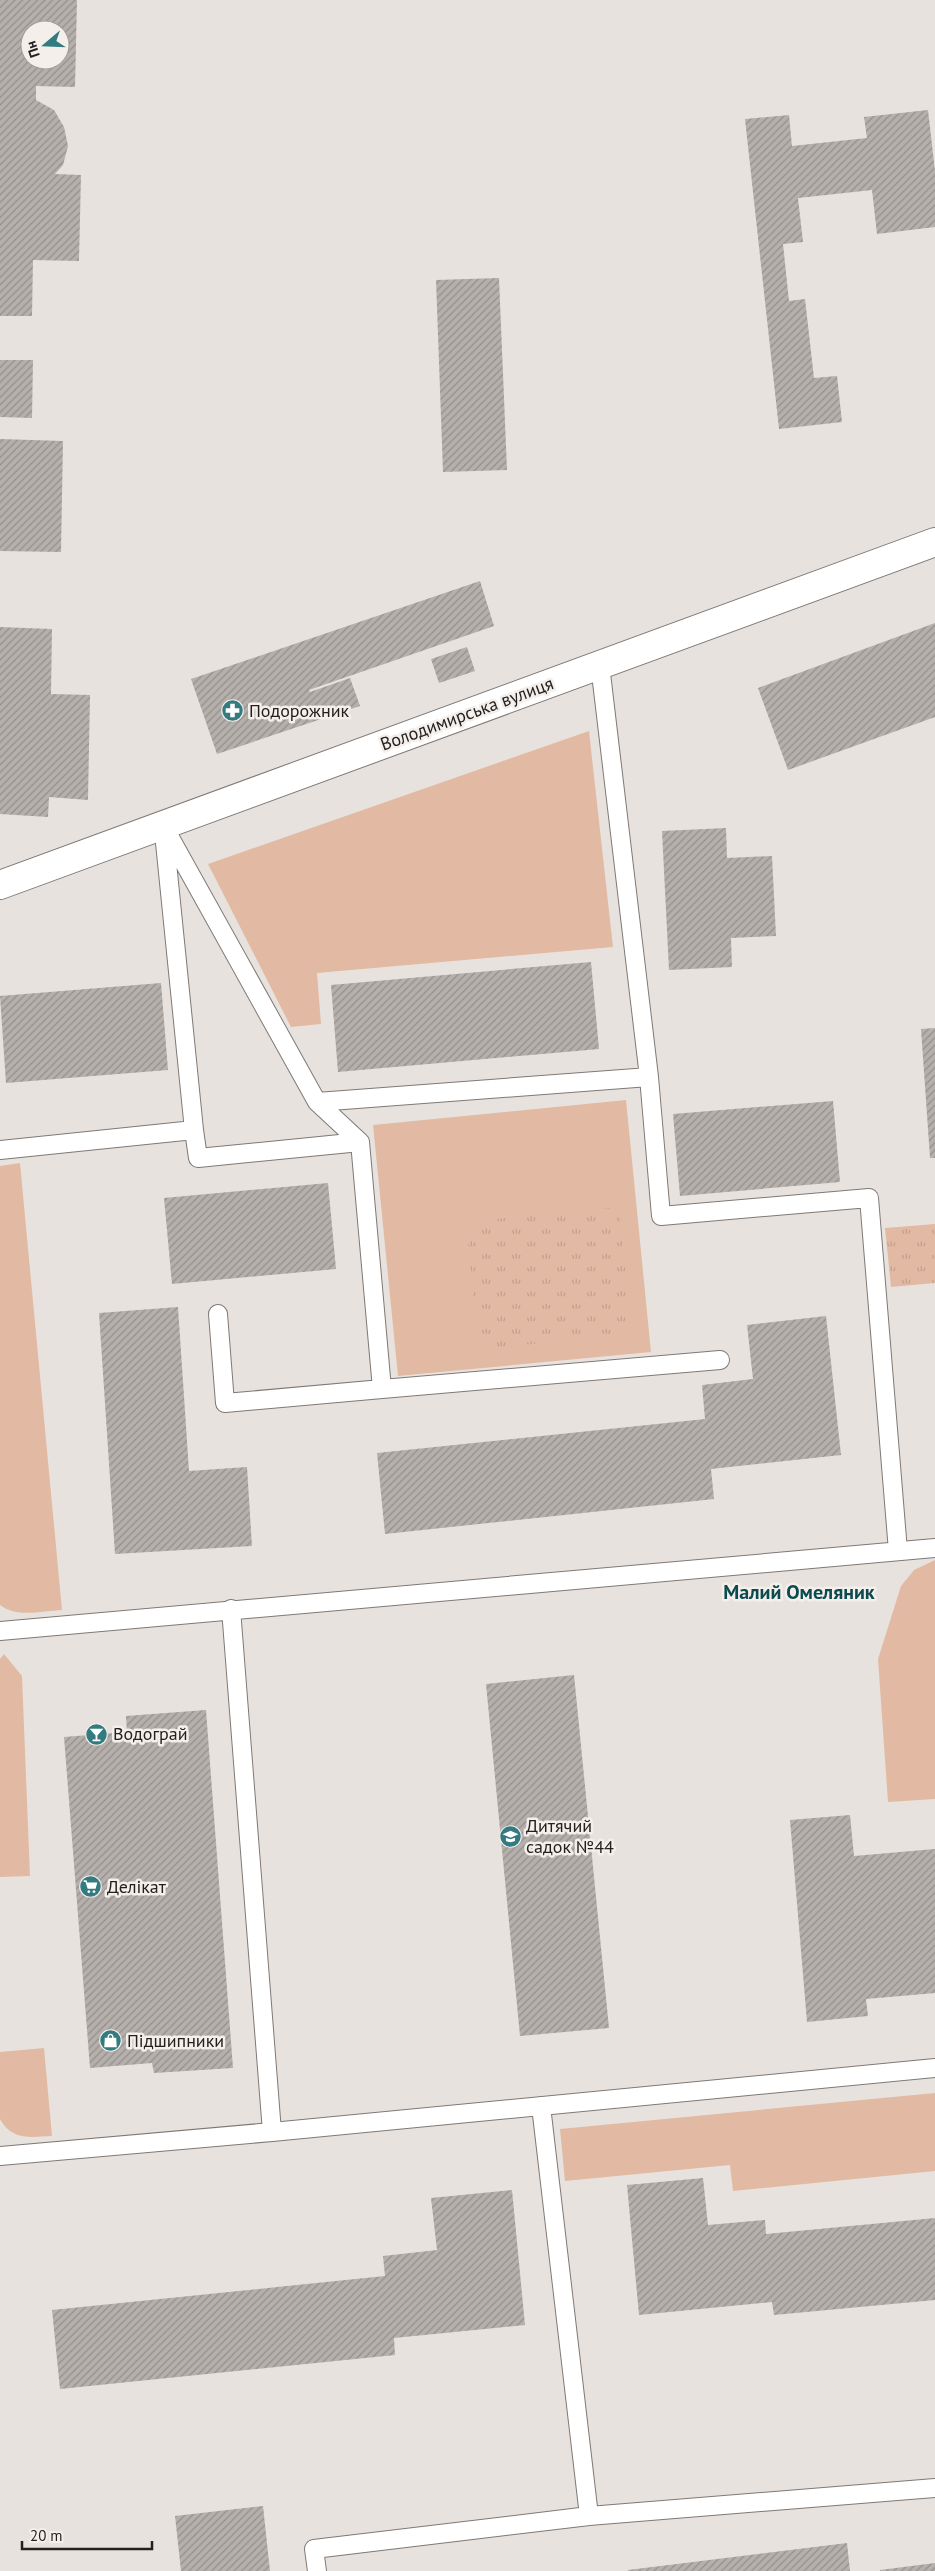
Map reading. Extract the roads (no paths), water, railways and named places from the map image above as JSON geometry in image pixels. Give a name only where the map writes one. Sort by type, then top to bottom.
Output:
[{"type":"street","name":"Володимирська вулиця","points":[[0,885],[935,542]]},
{"type":"lane","points":[[600,665],[649,1076],[662,1216],[869,1198],[898,1551]]},
{"type":"lane","points":[[163,825],[317,1102],[360,1142],[382,1390]]},
{"type":"lane","points":[[163,825],[198,1158],[360,1142]]},
{"type":"lane","points":[[317,1102],[649,1076]]},
{"type":"lane","points":[[0,1150],[194,1130]]},
{"type":"lane","points":[[218,1314],[225,1403],[720,1360]]},
{"type":"lane","points":[[0,1630],[935,1548]]},
{"type":"lane","points":[[231,1609],[272,2132]]},
{"type":"lane","points":[[0,2156],[272,2132],[935,2068]]},
{"type":"lane","points":[[541,2106],[589,2516]]},
{"type":"lane","points":[[317,2571],[314,2549],[589,2516],[935,2488]]},
{"type":"place","name":"Подорожник","points":[[233,711]]},
{"type":"place","name":"Водограй","points":[[97,1734]]},
{"type":"place","name":"Дитячий садок №44","points":[[510,1836]]},
{"type":"place","name":"Делікат","points":[[91,1887]]},
{"type":"place","name":"Підшипники","points":[[111,2041]]},
{"type":"district","name":"Малий Омеляник","points":[[799,1592]]}]
